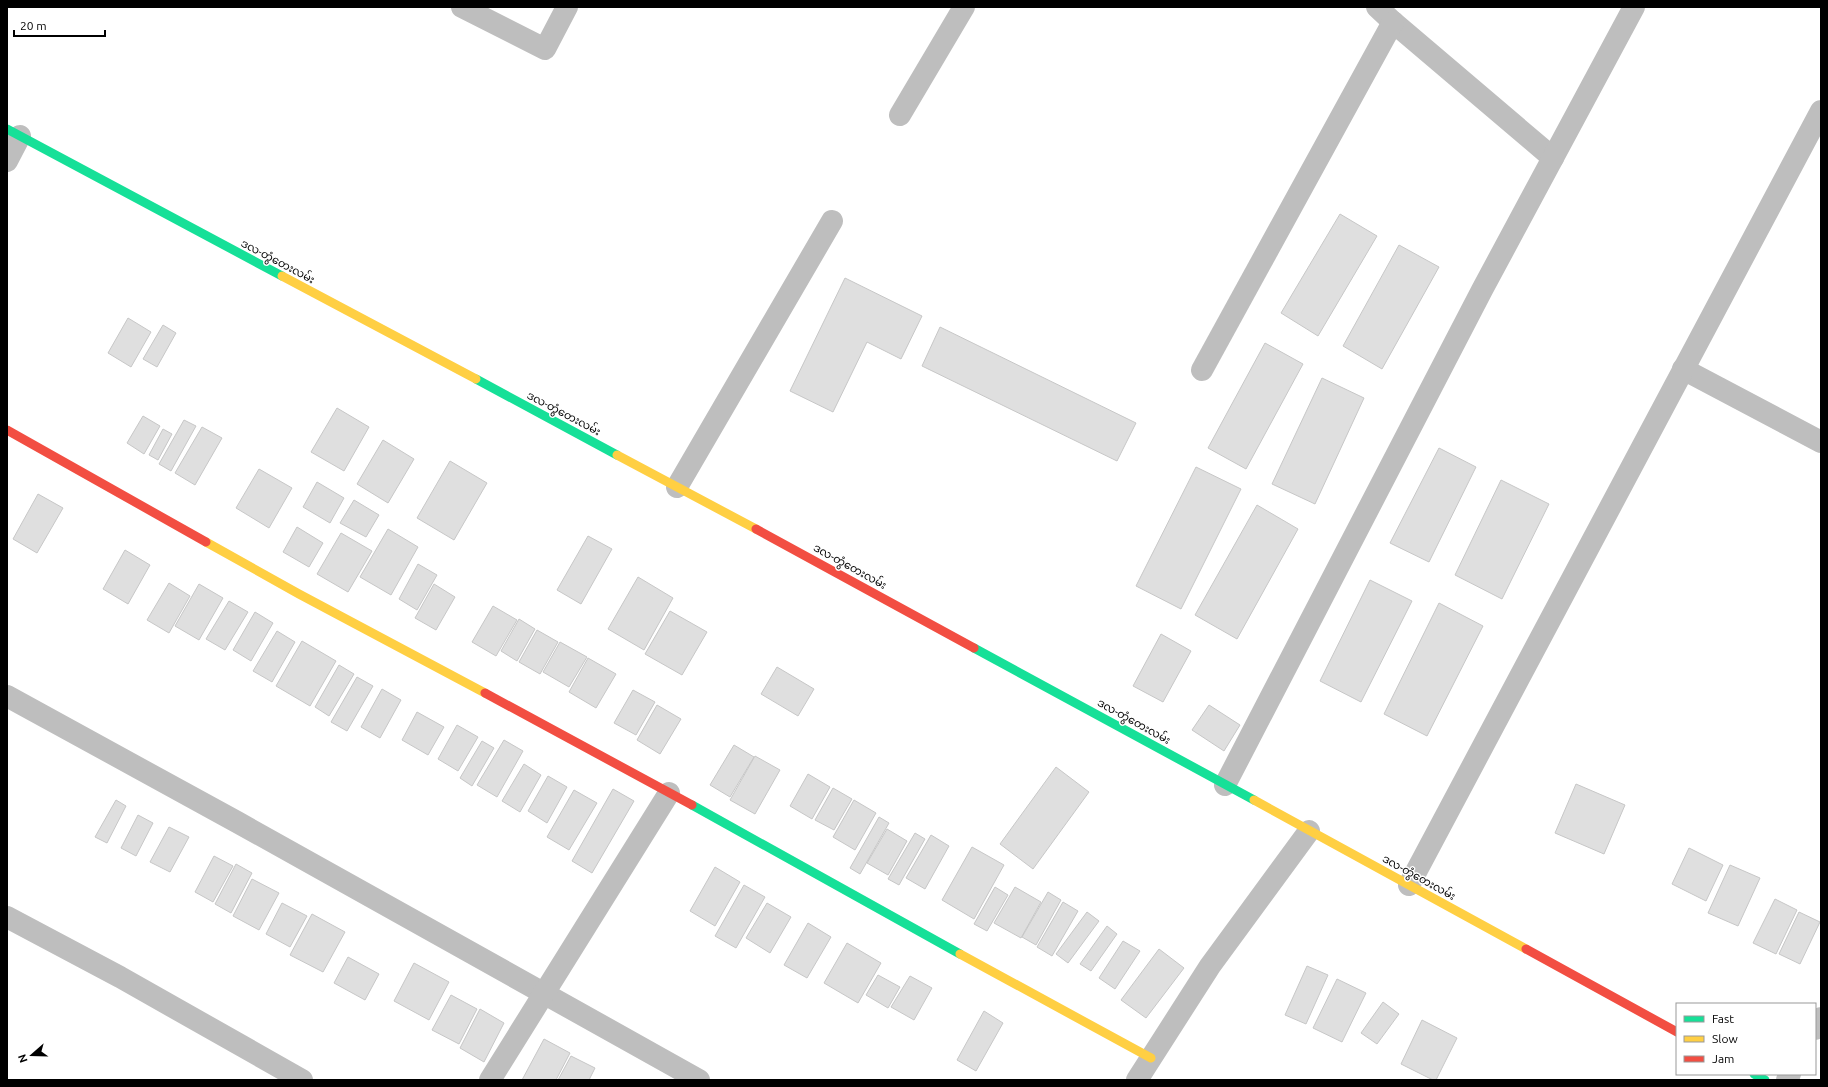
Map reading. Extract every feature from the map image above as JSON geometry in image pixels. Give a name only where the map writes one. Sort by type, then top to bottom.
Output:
[{"type":"main road","name":"ဒလ-တွံတေးလမ်း","points":[[14,133],[830,568],[1676,1031]]},
{"type":"main road","points":[[7,430],[299,594],[669,793],[1152,1058]]},
{"type":"main road","points":[[1756,1075],[1765,1080]]},
{"type":"street","points":[[462,7],[545,49],[567,7]]},
{"type":"street","points":[[900,115],[964,7]]},
{"type":"street","points":[[1376,7],[1553,158]]},
{"type":"street","points":[[1225,784],[1475,304],[1634,7]]},
{"type":"street","points":[[1202,370],[1393,22]]},
{"type":"street","points":[[1409,885],[1683,369],[1814,141],[1821,111]]},
{"type":"street","points":[[7,161],[14,133]]},
{"type":"street","points":[[677,487],[832,221]]},
{"type":"street","points":[[1683,369],[1821,442]]},
{"type":"street","points":[[7,696],[230,818],[699,1080]]},
{"type":"street","points":[[490,1080],[669,793]]},
{"type":"street","points":[[1137,1080],[1210,966],[1309,831]]},
{"type":"street","points":[[7,917],[120,978],[302,1080]]},
{"type":"street","points":[[1816,1027],[1821,1018]]},
{"type":"building","points":[[1340,214],[1377,236],[1318,336],[1281,313]]},
{"type":"building","points":[[1399,245],[1439,267],[1382,369],[1343,346]]},
{"type":"building","points":[[845,278],[922,316],[901,359],[867,342],[833,412],[790,391]]},
{"type":"building","points":[[128,318],[151,332],[131,367],[108,353]]},
{"type":"building","points":[[163,325],[176,333],[157,367],[143,359]]},
{"type":"building","points":[[940,327],[1136,423],[1117,461],[922,366]]},
{"type":"building","points":[[1265,343],[1303,364],[1246,469],[1208,448]]},
{"type":"building","points":[[1322,378],[1364,398],[1315,504],[1272,484]]},
{"type":"building","points":[[337,408],[369,427],[344,471],[311,452]]},
{"type":"building","points":[[143,416],[160,426],[144,454],[127,443]]},
{"type":"building","points":[[184,420],[196,426],[171,471],[159,464]]},
{"type":"building","points":[[202,427],[222,438],[195,485],[175,473]]},
{"type":"building","points":[[163,429],[172,434],[158,460],[149,455]]},
{"type":"building","points":[[383,440],[414,459],[388,503],[357,484]]},
{"type":"building","points":[[1439,448],[1476,467],[1429,562],[1390,543]]},
{"type":"building","points":[[450,461],[487,483],[454,540],[417,518]]},
{"type":"building","points":[[1196,467],[1241,489],[1181,609],[1136,586]]},
{"type":"building","points":[[259,469],[292,488],[269,528],[236,508]]},
{"type":"building","points":[[1501,480],[1549,504],[1502,599],[1455,575]]},
{"type":"building","points":[[317,482],[344,498],[330,523],[303,507]]},
{"type":"building","points":[[38,494],[63,508],[37,553],[13,539]]},
{"type":"building","points":[[354,500],[379,515],[366,537],[340,523]]},
{"type":"building","points":[[1257,505],[1298,529],[1237,639],[1195,615]]},
{"type":"building","points":[[297,527],[323,543],[309,567],[283,552]]},
{"type":"building","points":[[388,529],[418,547],[391,595],[360,577]]},
{"type":"building","points":[[341,533],[372,551],[348,592],[317,574]]},
{"type":"building","points":[[588,536],[612,549],[581,604],[557,590]]},
{"type":"building","points":[[125,550],[150,565],[128,604],[103,589]]},
{"type":"building","points":[[418,564],[437,575],[417,610],[399,599]]},
{"type":"building","points":[[638,577],[673,598],[644,650],[608,629]]},
{"type":"building","points":[[1370,580],[1412,601],[1361,702],[1320,681]]},
{"type":"building","points":[[169,583],[190,596],[169,633],[147,620]]},
{"type":"building","points":[[199,584],[223,598],[199,640],[175,626]]},
{"type":"building","points":[[434,584],[455,597],[436,630],[415,618]]},
{"type":"building","points":[[229,601],[248,612],[225,650],[206,639]]},
{"type":"building","points":[[1439,603],[1483,626],[1427,736],[1384,714]]},
{"type":"building","points":[[493,606],[517,620],[496,656],[472,642]]},
{"type":"building","points":[[670,611],[707,632],[682,675],[645,654]]},
{"type":"building","points":[[255,612],[273,623],[251,661],[233,650]]},
{"type":"building","points":[[519,619],[535,629],[517,661],[501,651]]},
{"type":"building","points":[[537,630],[558,642],[540,674],[519,662]]},
{"type":"building","points":[[277,631],[295,642],[272,682],[253,671]]},
{"type":"building","points":[[1161,634],[1191,651],[1163,702],[1133,686]]},
{"type":"building","points":[[302,641],[336,661],[310,706],[276,686]]},
{"type":"building","points":[[560,642],[587,657],[569,687],[543,672]]},
{"type":"building","points":[[588,658],[616,674],[596,708],[569,692]]},
{"type":"building","points":[[339,665],[354,674],[329,716],[315,707]]},
{"type":"building","points":[[777,667],[814,689],[798,716],[761,694]]},
{"type":"building","points":[[357,677],[373,686],[347,731],[331,722]]},
{"type":"building","points":[[382,689],[401,700],[380,738],[361,727]]},
{"type":"building","points":[[633,690],[655,702],[636,735],[614,723]]},
{"type":"building","points":[[657,705],[681,719],[660,754],[637,740]]},
{"type":"building","points":[[1209,705],[1240,725],[1224,751],[1192,730]]},
{"type":"building","points":[[417,712],[444,727],[428,755],[402,740]]},
{"type":"building","points":[[457,725],[478,737],[458,771],[438,759]]},
{"type":"building","points":[[504,740],[523,751],[497,797],[477,785]]},
{"type":"building","points":[[482,741],[494,748],[472,786],[460,778]]},
{"type":"building","points":[[734,745],[754,757],[730,797],[710,785]]},
{"type":"building","points":[[755,756],[780,770],[755,814],[730,800]]},
{"type":"building","points":[[524,764],[541,775],[520,812],[502,801]]},
{"type":"building","points":[[1056,767],[1089,792],[1033,869],[1000,844]]},
{"type":"building","points":[[808,774],[830,787],[812,819],[790,806]]},
{"type":"building","points":[[548,776],[567,787],[547,823],[528,811]]},
{"type":"building","points":[[1576,784],[1625,805],[1604,854],[1555,833]]},
{"type":"building","points":[[833,788],[852,799],[834,830],[815,820]]},
{"type":"building","points":[[613,789],[634,801],[592,873],[572,861]]},
{"type":"building","points":[[574,790],[597,803],[569,850],[547,837]]},
{"type":"building","points":[[116,800],[126,806],[107,843],[95,837]]},
{"type":"building","points":[[854,800],[876,813],[855,850],[833,837]]},
{"type":"building","points":[[138,815],[153,823],[136,856],[121,848]]},
{"type":"building","points":[[879,817],[889,823],[860,874],[850,868]]},
{"type":"building","points":[[169,827],[189,837],[170,872],[150,862]]},
{"type":"building","points":[[887,829],[907,841],[888,875],[867,863]]},
{"type":"building","points":[[915,833],[925,839],[899,885],[888,879]]},
{"type":"building","points":[[931,835],[949,846],[925,889],[906,878]]},
{"type":"building","points":[[972,847],[1004,865],[974,919],[942,900]]},
{"type":"building","points":[[1689,848],[1723,865],[1706,901],[1672,884]]},
{"type":"building","points":[[214,856],[233,866],[213,902],[195,892]]},
{"type":"building","points":[[236,864],[252,873],[231,913],[215,904]]},
{"type":"building","points":[[1730,865],[1760,878],[1738,926],[1708,913]]},
{"type":"building","points":[[715,867],[740,882],[715,926],[690,911]]},
{"type":"building","points":[[252,879],[279,893],[259,930],[233,916]]},
{"type":"building","points":[[744,885],[765,897],[736,948],[715,936]]},
{"type":"building","points":[[995,887],[1008,895],[987,931],[974,924]]},
{"type":"building","points":[[1015,887],[1041,902],[1021,938],[994,923]]},
{"type":"building","points":[[1048,892],[1061,900],[1036,945],[1022,937]]},
{"type":"building","points":[[1775,899],[1797,910],[1776,954],[1753,943]]},
{"type":"building","points":[[1063,902],[1078,911],[1052,956],[1037,947]]},
{"type":"building","points":[[282,903],[307,916],[290,947],[266,934]]},
{"type":"building","points":[[767,903],[791,917],[770,953],[746,938]]},
{"type":"building","points":[[1087,912],[1099,921],[1068,963],[1056,954]]},
{"type":"building","points":[[1799,912],[1820,922],[1800,964],[1779,954]]},
{"type":"building","points":[[312,914],[345,932],[323,972],[290,955]]},
{"type":"building","points":[[808,923],[831,937],[807,978],[784,965]]},
{"type":"building","points":[[1107,926],[1117,934],[1091,971],[1080,964]]},
{"type":"building","points":[[1123,941],[1140,951],[1115,989],[1099,978]]},
{"type":"building","points":[[847,943],[881,963],[858,1003],[824,983]]},
{"type":"building","points":[[1159,949],[1184,968],[1146,1018],[1121,1000]]},
{"type":"building","points":[[348,957],[379,974],[365,1000],[334,983]]},
{"type":"building","points":[[414,963],[449,982],[429,1020],[394,1001]]},
{"type":"building","points":[[1307,966],[1328,975],[1306,1024],[1285,1015]]},
{"type":"building","points":[[878,975],[900,987],[888,1008],[866,995]]},
{"type":"building","points":[[910,976],[932,988],[914,1020],[891,1007]]},
{"type":"building","points":[[1337,979],[1366,993],[1342,1042],[1313,1028]]},
{"type":"building","points":[[451,995],[477,1009],[459,1044],[432,1030]]},
{"type":"building","points":[[1383,1002],[1399,1014],[1377,1044],[1361,1033]]},
{"type":"building","points":[[480,1009],[504,1023],[484,1062],[460,1048]]},
{"type":"building","points":[[984,1011],[1003,1023],[976,1071],[957,1060]]},
{"type":"building","points":[[1422,1020],[1457,1038],[1436,1080],[1433,1080],[1401,1064]]},
{"type":"building","points":[[544,1039],[570,1053],[556,1080],[522,1080]]},
{"type":"building","points":[[571,1056],[595,1068],[589,1080],[558,1080]]},
{"type":"traffic: fast","points":[[7,129],[282,276]]},
{"type":"traffic: fast","points":[[476,379],[617,455]]},
{"type":"traffic: fast","points":[[974,648],[1254,800]]},
{"type":"traffic: fast","points":[[692,805],[960,954]]},
{"type":"traffic: fast","points":[[1756,1075],[1765,1080]]},
{"type":"traffic: slow","points":[[282,276],[476,379]]},
{"type":"traffic: slow","points":[[617,455],[756,529]]},
{"type":"traffic: slow","points":[[206,542],[299,594],[485,693]]},
{"type":"traffic: slow","points":[[1254,800],[1526,949]]},
{"type":"traffic: slow","points":[[960,954],[1151,1058]]},
{"type":"traffic: jam","points":[[7,430],[206,542]]},
{"type":"traffic: jam","points":[[756,529],[974,648]]},
{"type":"traffic: jam","points":[[485,693],[692,805]]},
{"type":"traffic: jam","points":[[1526,949],[1676,1031]]}]
